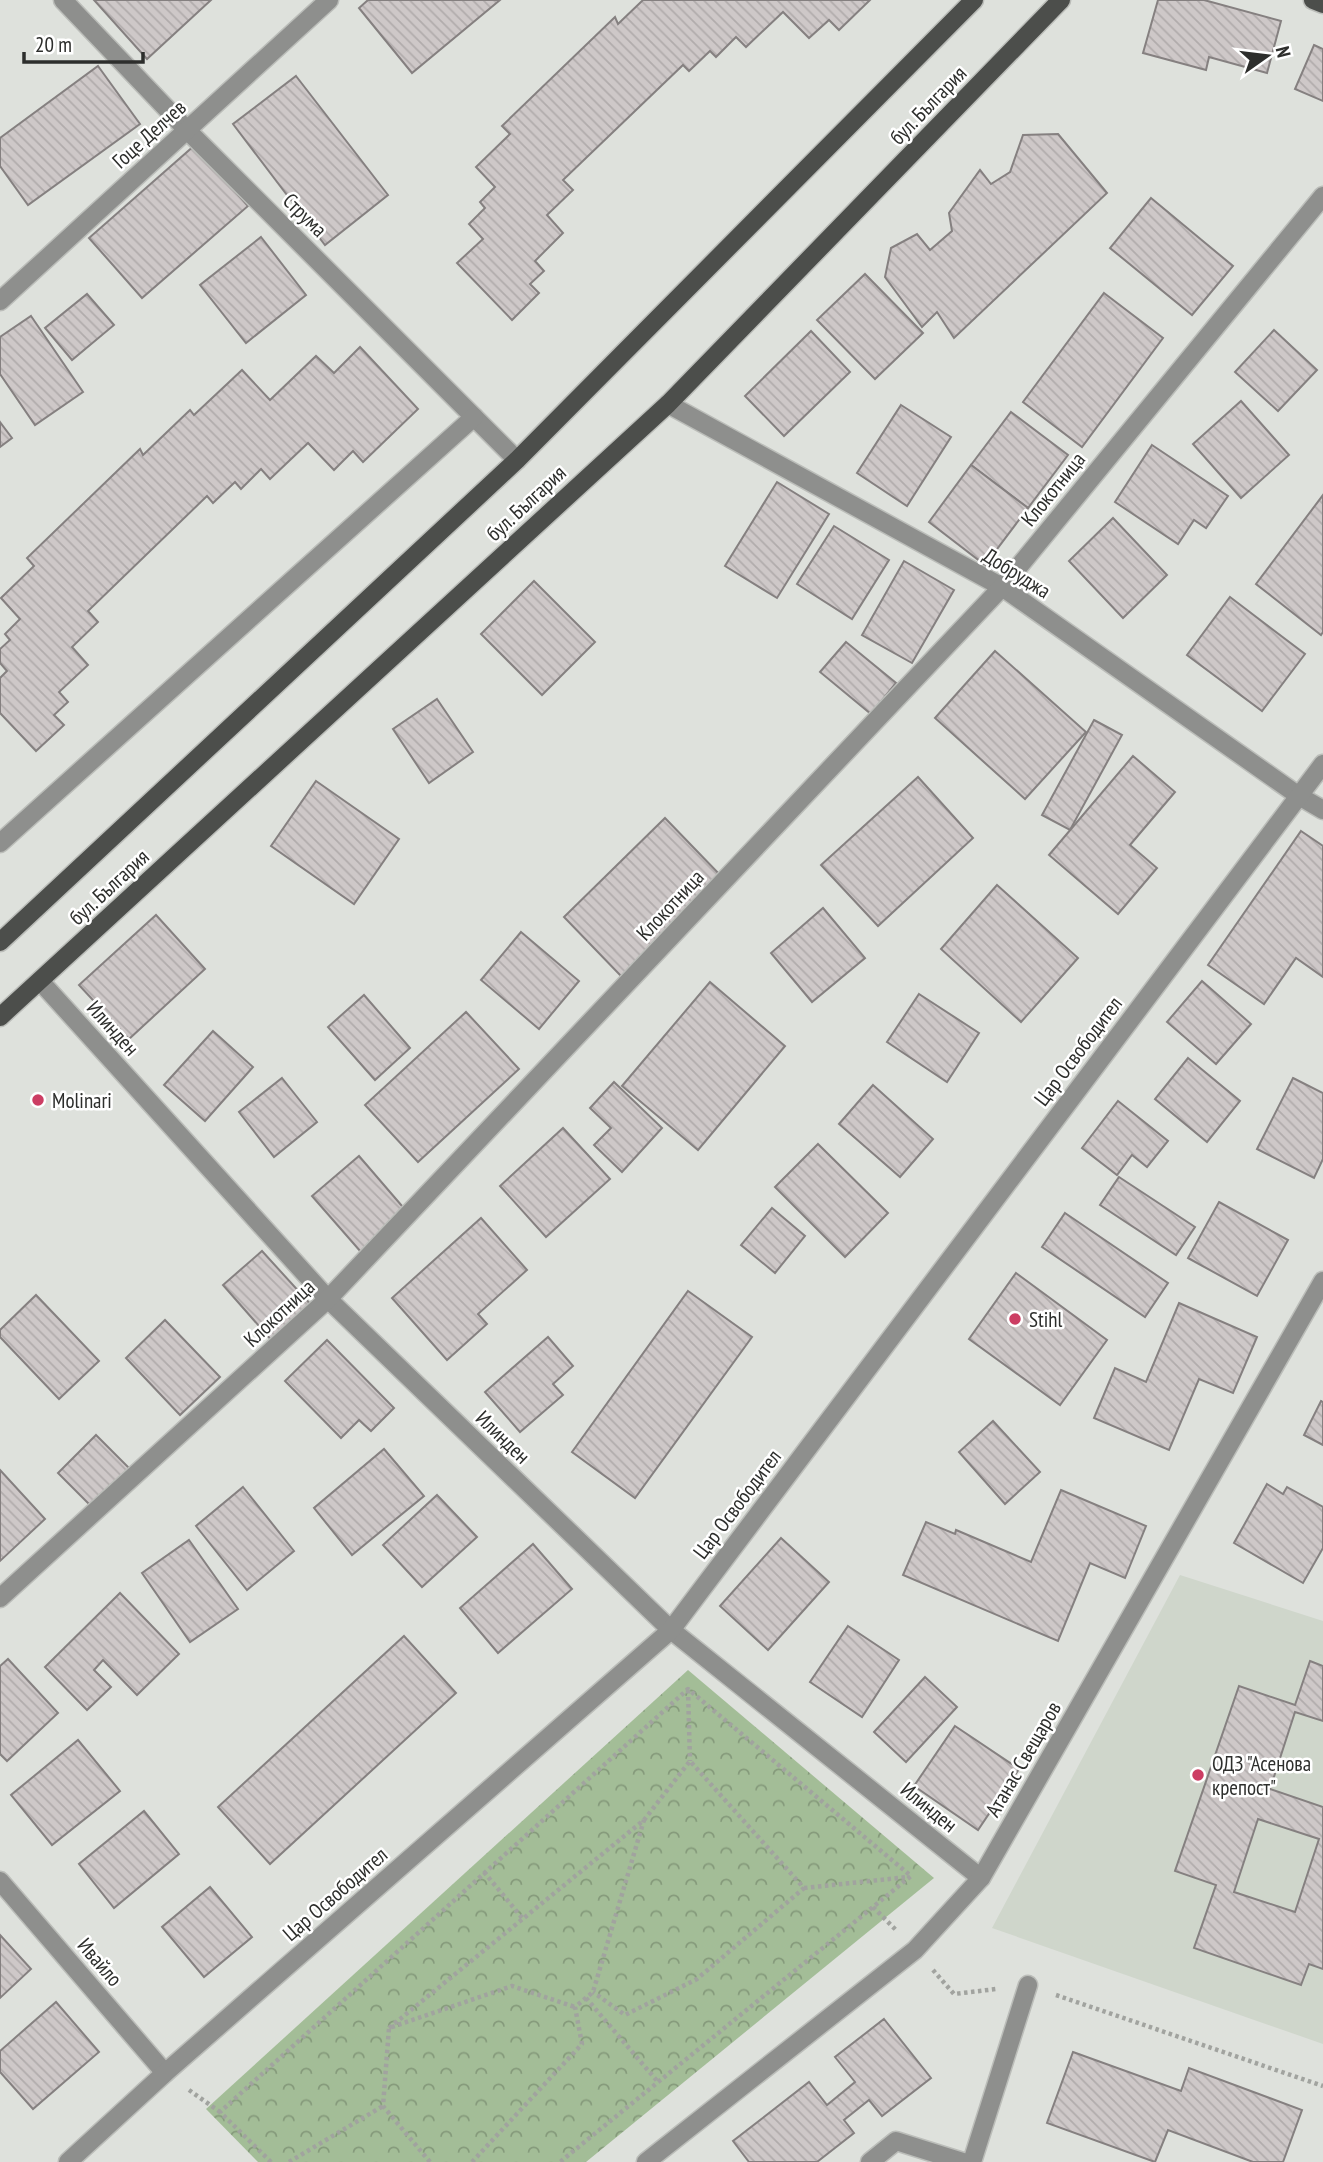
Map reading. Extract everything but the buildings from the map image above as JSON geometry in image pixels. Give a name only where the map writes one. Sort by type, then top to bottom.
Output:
[{"type":"main road","name":"бул. България","points":[[0,942],[517,460],[974,0]]},
{"type":"main road","name":"бул. България","points":[[0,1017],[668,404],[1061,0]]},
{"type":"main road","points":[[1312,0],[1323,4]]},
{"type":"street","name":"Струма","points":[[63,0],[187,130],[517,460]]},
{"type":"street","name":"Гоце Делчев","points":[[0,301],[326,1]]},
{"type":"street","name":"Клокотница","points":[[0,1598],[328,1300],[1002,587],[1323,196]]},
{"type":"street","name":"Добруджа","points":[[668,404],[1002,587],[1299,796],[1323,810]]},
{"type":"street","points":[[0,843],[474,417]]},
{"type":"street","name":"Цар Освободител","points":[[68,2162],[165,2073],[671,1630],[1323,764]]},
{"type":"street","name":"Илинден","points":[[40,981],[328,1300],[671,1630],[981,1878]]},
{"type":"street","name":"Атанас Свещаров","points":[[646,2162],[915,1950],[981,1878],[1323,1281]]},
{"type":"street","name":"Ивайло","points":[[0,1881],[165,2073]]},
{"type":"street","points":[[972,2162],[1028,1985]]},
{"type":"street","points":[[870,2162],[896,2141],[962,2162]]},
{"type":"path","points":[[220,2112],[688,1689]]},
{"type":"path","points":[[430,2162],[383,2106],[389,2028],[644,1820],[690,1761],[688,1689]]},
{"type":"path","points":[[688,1689],[911,1876]]},
{"type":"path","points":[[690,1761],[804,1888]]},
{"type":"path","points":[[575,2007],[593,1992],[644,1820]]},
{"type":"path","points":[[484,1872],[523,1919]]},
{"type":"path","points":[[593,1992],[625,2015],[697,1979],[804,1888],[911,1876]]},
{"type":"path","points":[[560,2162],[911,1876]]},
{"type":"path","points":[[873,1907],[954,1994],[1028,1985],[1323,2086]]},
{"type":"path","points":[[389,2028],[512,1986],[575,2007]]},
{"type":"path","points":[[586,1998],[658,2082]]},
{"type":"path","points":[[472,2162],[582,2044],[575,2007]]},
{"type":"path","points":[[165,2073],[220,2112],[271,2162]]},
{"type":"path","points":[[289,2162],[383,2106]]},
{"type":"shaded area","name":"ОДЗ \"Асенова крепост\"","points":[[1180,1575],[1323,1621],[1323,2044],[992,1928]]},
{"type":"green space","points":[[688,1670],[934,1878],[586,2162],[258,2162],[206,2109]]},
{"type":"place","name":"Molinari","points":[[38,1100]]},
{"type":"place","name":"Stihl","points":[[1015,1319]]},
{"type":"place","name":"ОДЗ \"Асенова крепост\"","points":[[1198,1775]]}]
